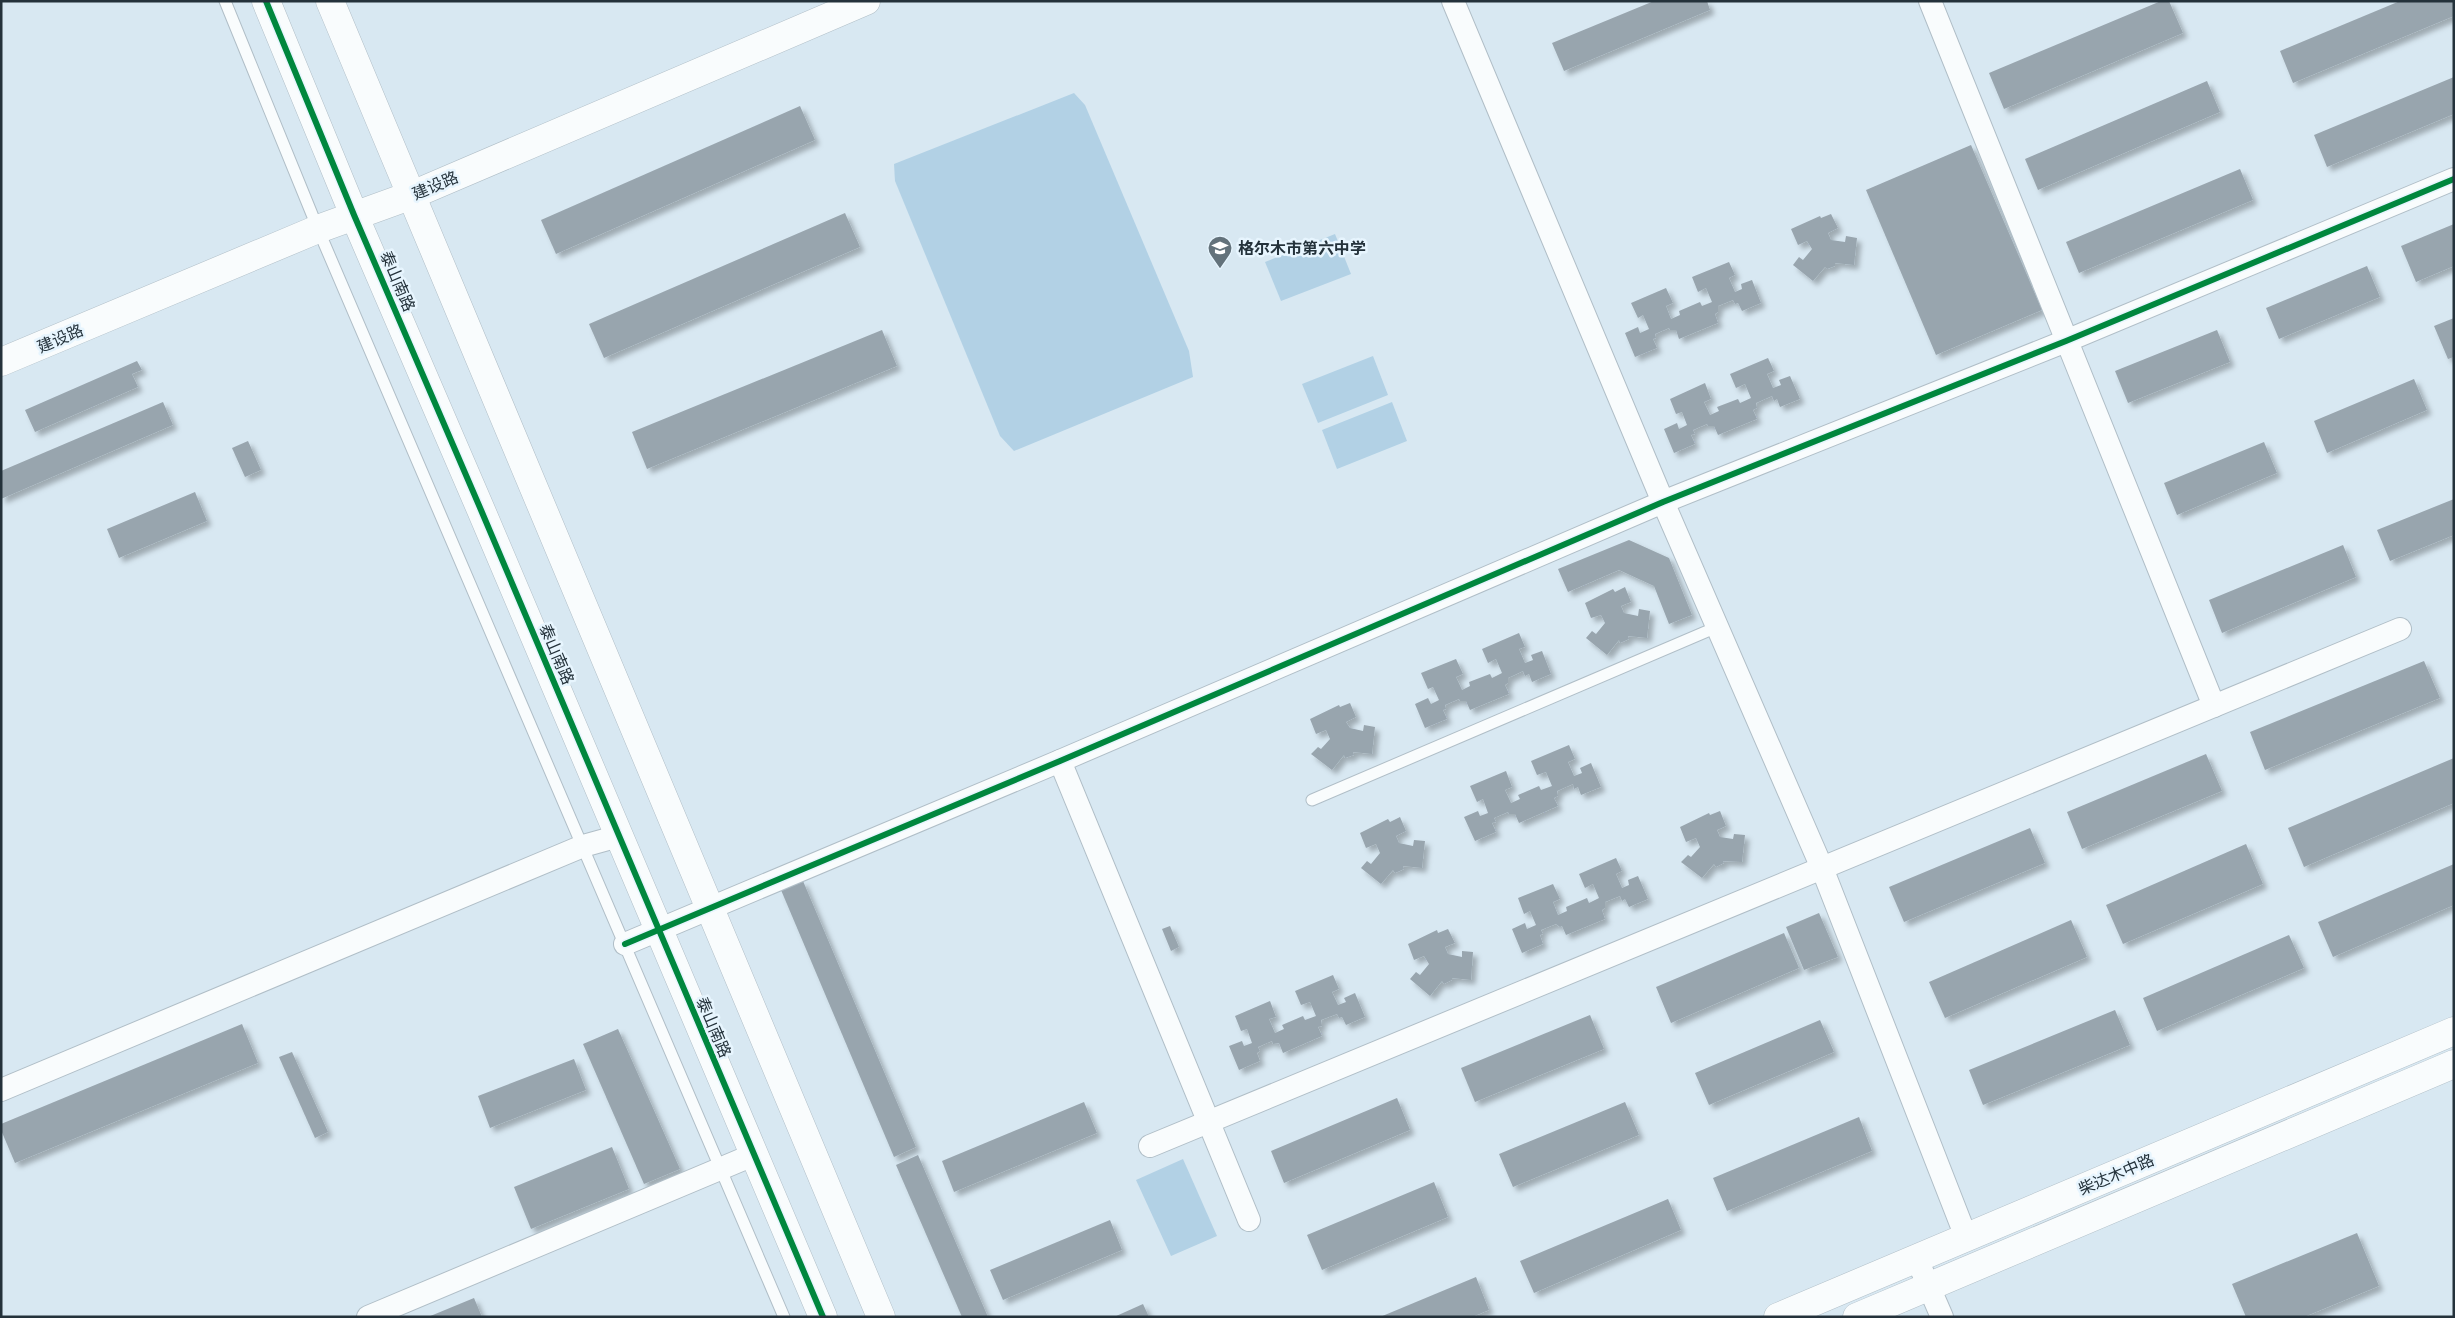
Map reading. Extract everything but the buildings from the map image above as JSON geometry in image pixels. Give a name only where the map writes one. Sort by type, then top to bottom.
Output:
[{"type":"street","name":"泰山南路","points":[[266,1],[354,215],[823,1317]]},
{"type":"street","points":[[330,1],[881,1317]]},
{"type":"street","name":"建设路","points":[[1,362],[318,229],[412,195],[866,1]]},
{"type":"street","points":[[1453,1],[1663,502],[1822,868],[1966,1237]]},
{"type":"street","points":[[1930,1],[2214,706]]},
{"type":"street","points":[[625,944],[1060,761],[1663,502],[2066,341],[2454,179]]},
{"type":"street","points":[[1150,1146],[2400,628]]},
{"type":"street","points":[[1060,761],[1249,1220]]},
{"type":"street","points":[[1,1090],[583,846],[619,836]]},
{"type":"street","name":"柴达木中路","points":[[1778,1317],[2454,1031]]},
{"type":"street","name":"柴达木中路","points":[[1857,1317],[2454,1064]]},
{"type":"street","points":[[368,1317],[722,1170],[753,1155]]},
{"type":"street","points":[[1916,1257],[1942,1317]]},
{"type":"lane","points":[[224,1],[318,229],[784,1317]]},
{"type":"lane","points":[[1312,800],[1717,627]]},
{"type":"shaded area","points":[[1074,93],[1085,105],[1189,351],[1193,377],[1014,451],[1000,436],[895,181],[894,164]]},
{"type":"shaded area","points":[[1335,234],[1351,274],[1281,301],[1265,262]]},
{"type":"shaded area","points":[[1373,356],[1388,395],[1318,423],[1302,384]]},
{"type":"shaded area","points":[[1392,402],[1407,441],[1337,469],[1322,430]]},
{"type":"shaded area","points":[[1183,1159],[1217,1236],[1171,1256],[1136,1180]]},
{"type":"cycle path","points":[[266,1],[354,215],[823,1317]]},
{"type":"cycle path","points":[[625,944],[1060,761],[1663,502],[2066,341],[2454,179]]},
{"type":"place","name":"格尔木市第六中学","points":[[1220,269]]}]
